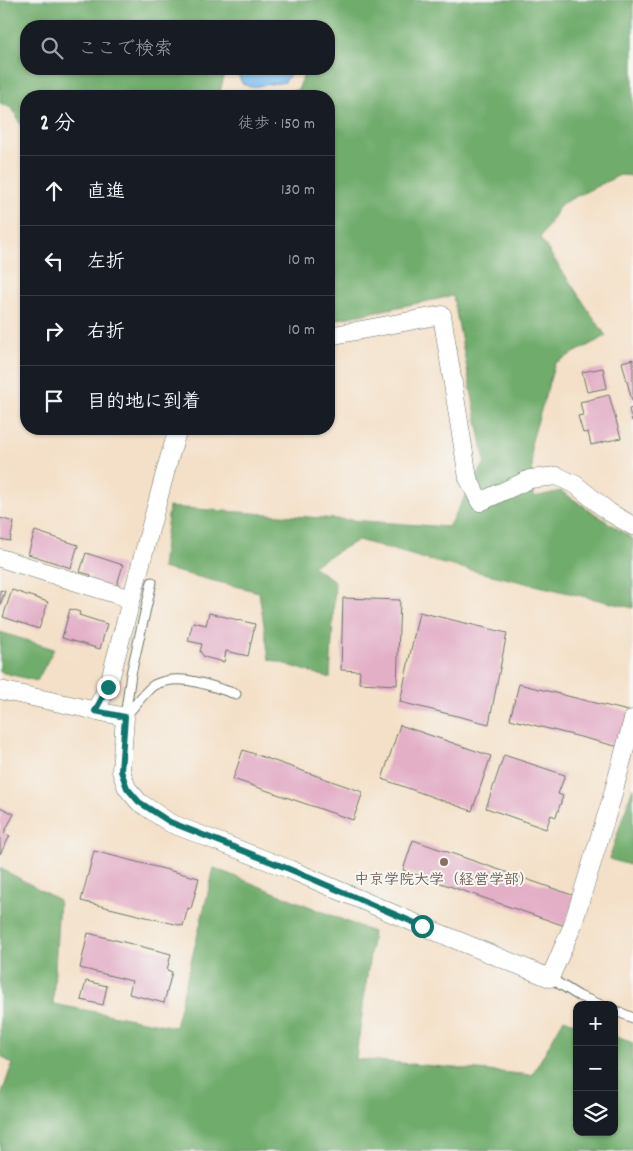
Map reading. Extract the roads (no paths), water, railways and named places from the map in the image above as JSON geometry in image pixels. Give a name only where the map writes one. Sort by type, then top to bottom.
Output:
[{"type":"street","points":[[335,335],[442,315],[468,478],[480,502],[530,479],[557,476],[576,485],[609,512],[633,526]]},
{"type":"street","points":[[95,711],[108,687],[176,435]]},
{"type":"street","points":[[0,558],[131,599]]},
{"type":"street","points":[[0,690],[125,717],[121,771],[127,788],[139,802],[170,822],[289,869],[550,978],[575,918],[611,801],[633,719]]},
{"type":"lane","points":[[125,717],[131,674],[152,582]]},
{"type":"lane","points":[[125,717],[152,686],[168,680],[188,680],[236,694]]},
{"type":"lane","points":[[550,978],[591,1001]]},
{"type":"lane","points":[[618,1012],[633,1018]]},
{"type":"water","points":[[238,75],[289,75],[285,82],[250,87],[242,83]]},
{"type":"place","name":"中京学院大学（経営学部）","points":[[444,862]]}]
